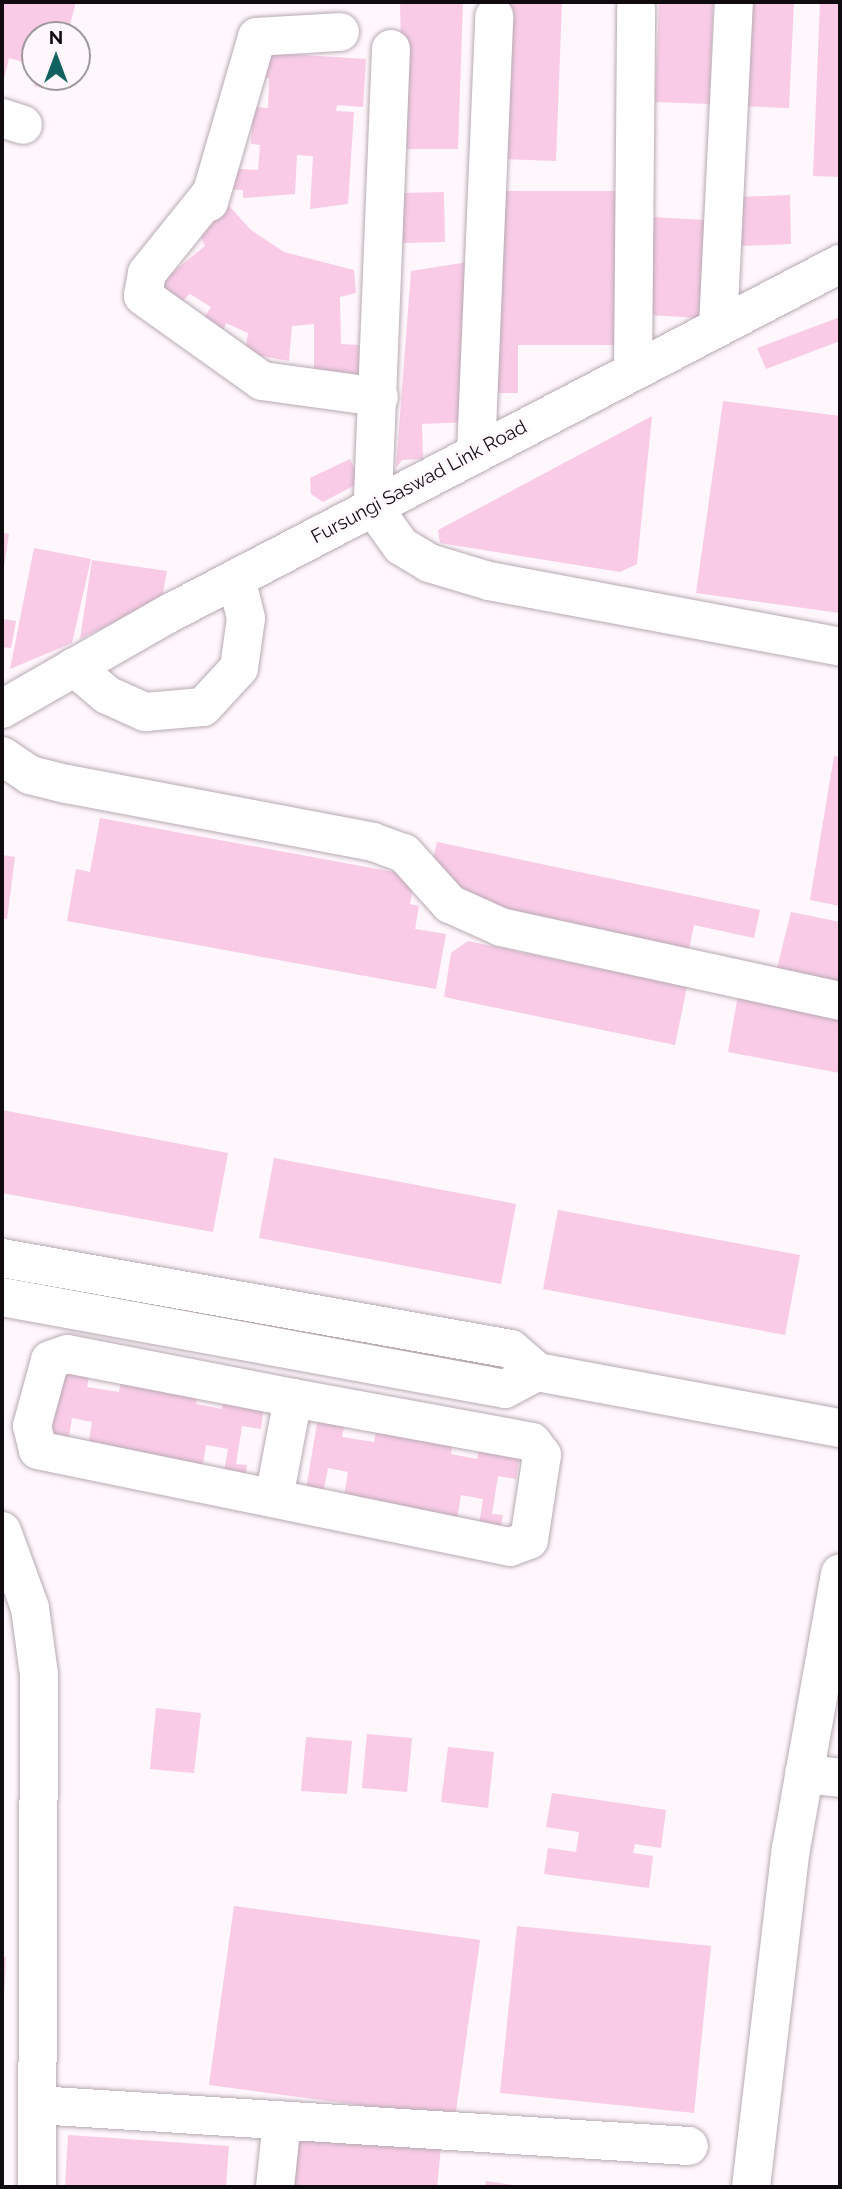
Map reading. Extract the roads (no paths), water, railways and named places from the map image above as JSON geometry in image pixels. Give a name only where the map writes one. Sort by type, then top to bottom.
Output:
[{"type":"street","points":[[718,327],[734,2]]},
{"type":"street","points":[[634,371],[636,8]]},
{"type":"street","points":[[476,453],[495,16]]},
{"type":"street","points":[[340,32],[257,37],[209,202],[209,196],[147,273],[143,296],[262,381],[379,397]]},
{"type":"street","points":[[391,49],[373,507],[401,546],[429,563],[489,581],[840,647]]},
{"type":"street","name":"Fursungi Saswad Link Road","points":[[2,709],[236,578],[840,264]]},
{"type":"street","points":[[74,667],[107,695],[145,712],[203,707],[239,668],[246,618],[236,578]]},
{"type":"street","points":[[2,756],[30,775],[66,784],[373,842],[404,853],[450,904],[492,924],[840,1001]]},
{"type":"street","points":[[2,1258],[511,1349],[537,1372],[840,1428]]},
{"type":"street","points":[[2,1297],[289,1353],[505,1389],[537,1372]]},
{"type":"street","points":[[274,1498],[287,1397],[289,1353]]},
{"type":"street","points":[[66,1354],[287,1397],[532,1442],[542,1455],[529,1541],[510,1546],[38,1450],[32,1426],[50,1360],[66,1354]]},
{"type":"street","points":[[2,1531],[30,1608],[39,1675],[37,2187]]},
{"type":"street","points":[[751,2187],[822,1776],[840,1573]]},
{"type":"street","points":[[37,2105],[688,2146]]},
{"type":"street","points":[[275,2187],[282,2120]]}]
